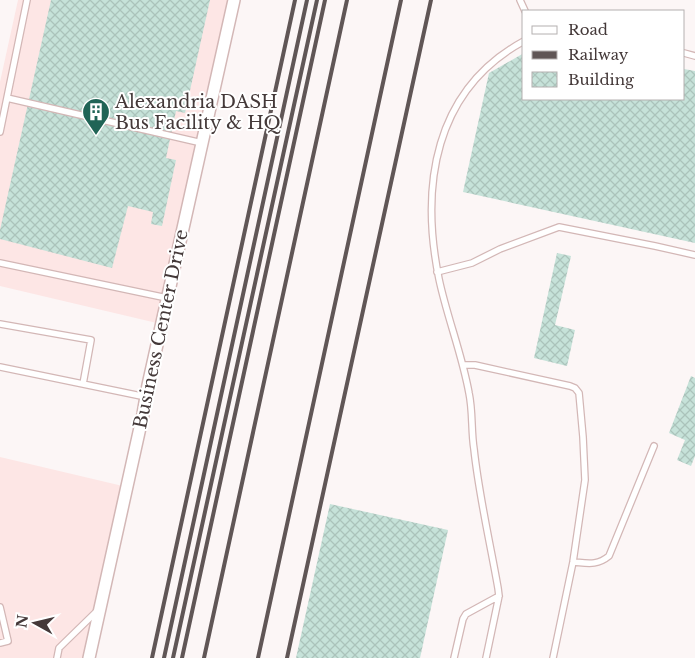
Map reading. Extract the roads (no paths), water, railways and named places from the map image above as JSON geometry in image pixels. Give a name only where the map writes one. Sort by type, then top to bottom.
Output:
[{"type":"street","name":"Business Center Drive","points":[[90,658],[167,298],[234,0]]},
{"type":"lane","points":[[0,132],[27,0]]},
{"type":"lane","points":[[486,658],[499,596],[474,450],[471,402],[438,272],[433,236],[432,192],[436,163],[445,127],[456,104],[473,80],[492,62],[522,42]]},
{"type":"lane","points":[[7,98],[202,143]]},
{"type":"lane","points":[[438,272],[465,265],[500,248],[559,228],[695,255]]},
{"type":"lane","points":[[0,263],[167,298]]},
{"type":"lane","points":[[0,324],[91,340],[83,384]]},
{"type":"lane","points":[[463,365],[475,364],[577,390],[583,437],[585,480],[573,562],[553,658]]},
{"type":"lane","points":[[0,367],[146,397]]},
{"type":"lane","points":[[573,562],[597,562],[603,561],[609,556],[654,446]]},
{"type":"lane","points":[[454,658],[466,614],[499,596]]},
{"type":"lane","points":[[57,658],[59,648],[101,607]]},
{"type":"lane","points":[[0,608],[8,641],[0,643]]},
{"type":"railway","points":[[152,658],[295,0]]},
{"type":"railway","points":[[164,658],[307,0]]},
{"type":"railway","points":[[173,658],[317,0]]},
{"type":"railway","points":[[182,658],[325,0]]},
{"type":"railway","points":[[204,658],[347,0]]},
{"type":"railway","points":[[258,658],[401,0]]},
{"type":"railway","points":[[287,658],[431,0]]},
{"type":"place","name":"Alexandria DASH Bus Facility & HQ","points":[[96,136]]}]
